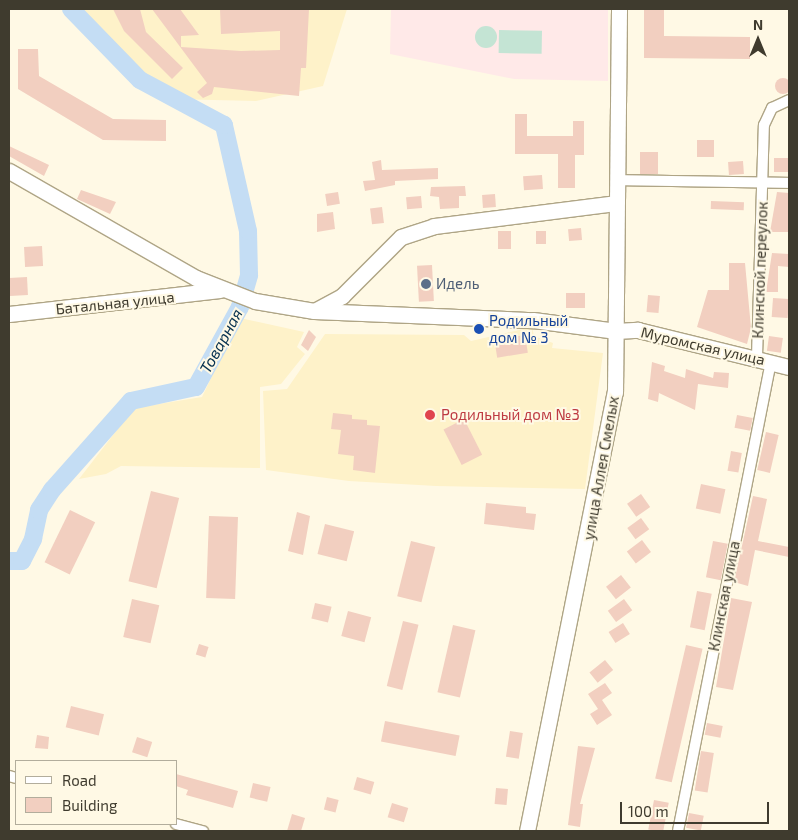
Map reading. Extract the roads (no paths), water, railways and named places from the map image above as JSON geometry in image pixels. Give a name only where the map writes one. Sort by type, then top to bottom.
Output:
[{"type":"main road","name":"улица Аллея Смелых","points":[[527,831],[611,424],[616,331],[619,9]]},
{"type":"main road","points":[[9,172],[179,268],[224,291]]},
{"type":"main road","points":[[314,311],[342,296],[401,237],[434,226],[616,203]]},
{"type":"main road","points":[[170,298],[178,289],[179,268]]},
{"type":"main road","name":"Муромская улица","points":[[224,291],[254,301],[314,311],[534,320],[616,331],[638,330],[789,367]]},
{"type":"main road","name":"Батальная улица","points":[[9,314],[224,291]]},
{"type":"main road","points":[[342,296],[344,307],[352,312]]},
{"type":"street","name":"Клинской переулок","points":[[764,360],[762,183],[764,125],[772,108],[789,100]]},
{"type":"street","name":"Клинской переулок","points":[[616,180],[789,183]]},
{"type":"street","name":"Клинская улица","points":[[678,831],[764,360]]},
{"type":"street","points":[[178,825],[203,831]]},
{"type":"waterway","name":"Товарная","points":[[9,561],[22,561],[33,539],[39,510],[52,490],[131,401],[196,387],[240,307],[249,275],[248,231],[224,125],[140,80],[71,9]]},
{"type":"place","name":"Идель","points":[[426,284]]},
{"type":"place","name":"Родильный дом № 3","points":[[479,329]]},
{"type":"place","name":"Родильный дом №3","points":[[430,415]]}]
